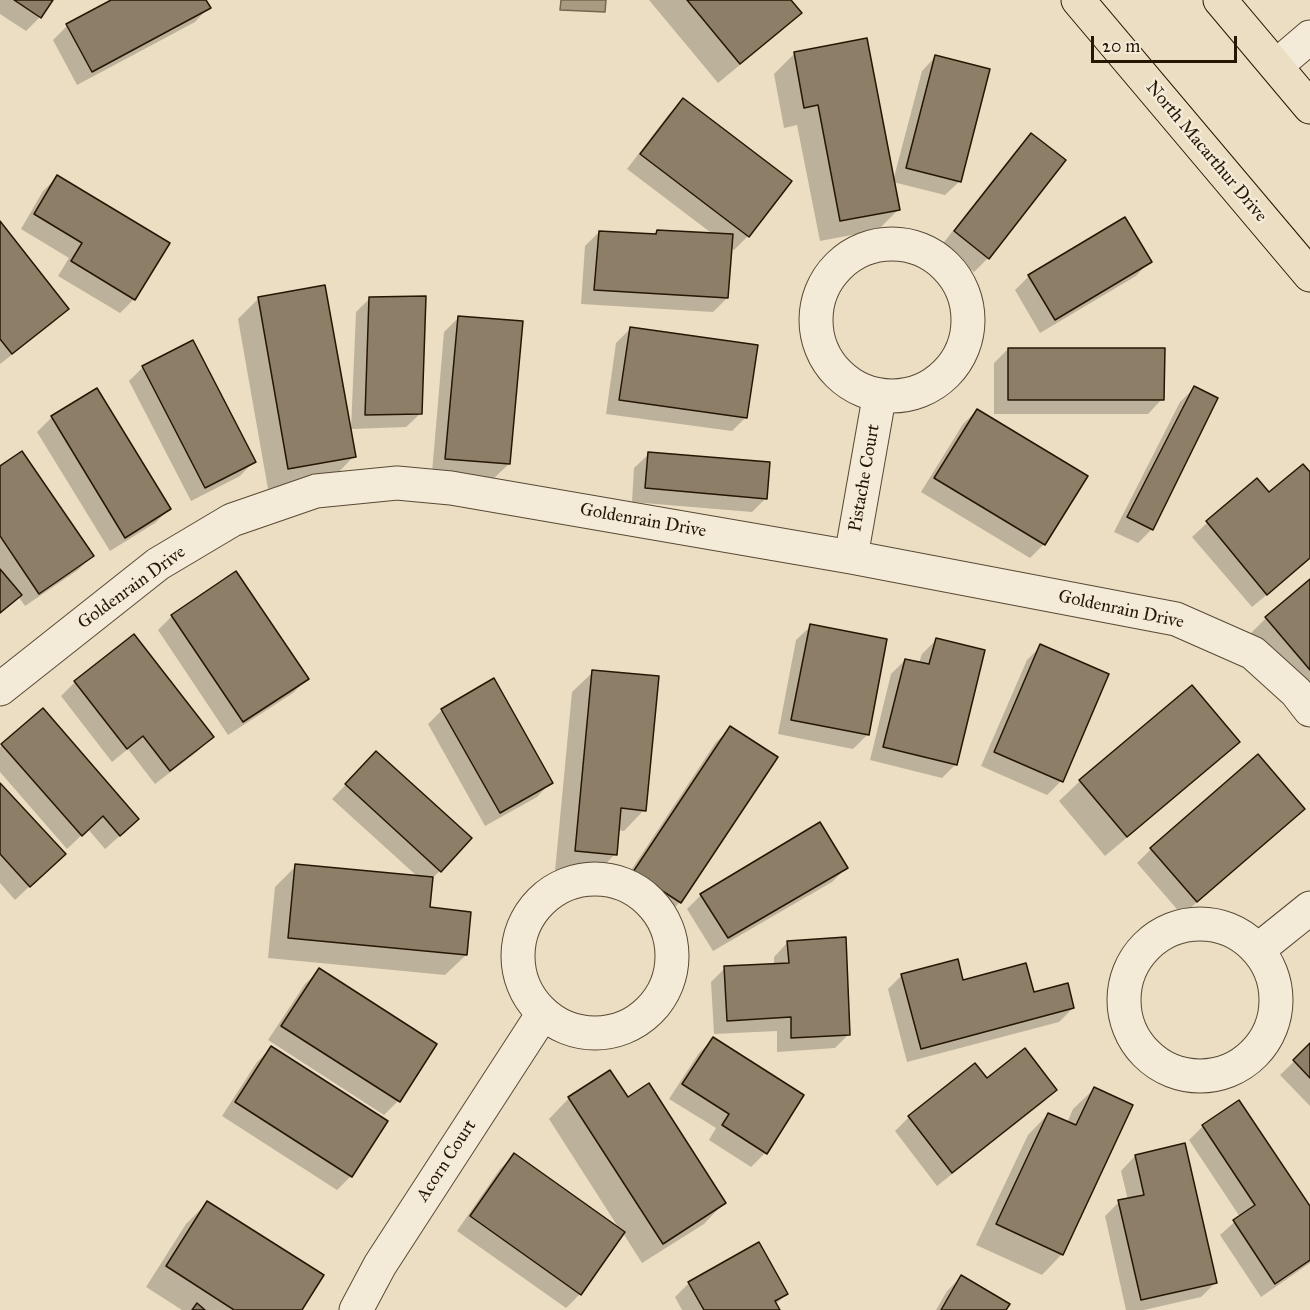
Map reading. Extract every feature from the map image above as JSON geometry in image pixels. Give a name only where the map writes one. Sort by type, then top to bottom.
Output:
[{"type":"main road","name":"North Macarthur Drive","points":[[1078,0],[1310,275]]},
{"type":"main road","points":[[1220,0],[1310,107]]},
{"type":"street","points":[[1276,66],[1310,37]]},
{"type":"street","name":"Pistache Court","points":[[907,243],[922,248],[958,278],[971,321],[958,363],[923,392],[879,398],[858,391],[825,361],[814,317],[829,274],[863,248],[907,243]]},
{"type":"street","name":"Pistache Court","points":[[851,557],[879,398]]},
{"type":"street","name":"Goldenrain Drive","points":[[0,688],[158,564],[232,520],[316,491],[397,483],[451,488],[851,557],[1176,619],[1253,653],[1296,692],[1310,710]]},
{"type":"street","points":[[576,880],[620,882],[636,890],[667,926],[672,971],[650,1012],[610,1033],[566,1029],[542,1015],[522,985],[518,941],[538,902],[576,880]]},
{"type":"street","points":[[1259,949],[1310,908]]},
{"type":"street","points":[[1222,924],[1259,949],[1272,969],[1277,1015],[1256,1054],[1218,1075],[1176,1074],[1139,1049],[1131,1037],[1121,994],[1138,951],[1175,925],[1222,924]]},
{"type":"street","name":"Acorn Court","points":[[357,1310],[380,1264],[542,1015]]},
{"type":"shaded area","points":[[561,0],[606,0],[605,12],[560,10]]},
{"type":"building","points":[[14,0],[53,0],[41,18]]},
{"type":"building","points":[[111,0],[206,0],[211,8],[92,72],[66,24]]},
{"type":"building","points":[[687,0],[791,0],[802,13],[740,64]]},
{"type":"building","points":[[867,38],[900,210],[840,221],[818,105],[804,108],[794,52]]},
{"type":"building","points":[[935,55],[990,69],[961,182],[906,168]]},
{"type":"building","points":[[683,98],[792,181],[749,237],[640,154]]},
{"type":"building","points":[[1031,133],[1066,160],[989,259],[954,231]]},
{"type":"building","points":[[57,175],[170,243],[135,300],[71,261],[82,243],[34,214]]},
{"type":"building","points":[[1125,217],[1152,262],[1055,320],[1028,275]]},
{"type":"building","points":[[0,221],[69,309],[12,354],[0,339]]},
{"type":"building","points":[[657,230],[733,234],[728,298],[594,290],[599,231],[656,234]]},
{"type":"building","points":[[325,285],[356,457],[288,469],[258,297]]},
{"type":"building","points":[[426,296],[422,414],[365,415],[369,297]]},
{"type":"building","points":[[458,316],[523,321],[510,464],[445,459]]},
{"type":"building","points":[[630,327],[758,345],[747,418],[619,400]]},
{"type":"building","points":[[193,340],[256,462],[205,488],[142,366]]},
{"type":"building","points":[[1008,348],[1165,348],[1164,400],[1008,400]]},
{"type":"building","points":[[1194,386],[1218,398],[1153,530],[1127,517]]},
{"type":"building","points":[[97,388],[171,509],[125,538],[51,416]]},
{"type":"building","points":[[977,409],[1088,476],[1045,545],[934,478]]},
{"type":"building","points":[[22,451],[94,556],[39,594],[0,536],[0,466]]},
{"type":"building","points":[[648,452],[770,462],[767,499],[645,488]]},
{"type":"building","points":[[1303,464],[1310,472],[1310,558],[1267,595],[1206,521],[1257,478],[1269,492]]},
{"type":"building","points":[[0,569],[22,595],[0,613]]},
{"type":"building","points":[[236,571],[309,679],[243,722],[171,615]]},
{"type":"building","points":[[1310,579],[1310,670],[1265,617]]},
{"type":"building","points":[[810,624],[887,639],[869,735],[791,720]]},
{"type":"building","points":[[134,634],[214,737],[170,771],[143,736],[127,749],[74,681]]},
{"type":"building","points":[[936,638],[985,650],[957,765],[883,747],[905,659],[929,664]]},
{"type":"building","points":[[1040,644],[1109,674],[1063,782],[994,752]]},
{"type":"building","points":[[592,670],[659,676],[646,811],[621,808],[617,855],[575,851]]},
{"type":"building","points":[[494,678],[553,783],[500,813],[441,709]]},
{"type":"building","points":[[1192,685],[1240,742],[1127,837],[1079,780]]},
{"type":"building","points":[[43,708],[139,819],[120,836],[103,816],[82,836],[1,744]]},
{"type":"building","points":[[730,726],[778,757],[681,903],[633,872]]},
{"type":"building","points":[[376,751],[472,838],[441,872],[345,784]]},
{"type":"building","points":[[1258,754],[1305,809],[1197,902],[1150,848]]},
{"type":"building","points":[[0,783],[66,854],[30,887],[0,854]]},
{"type":"building","points":[[820,822],[848,868],[728,938],[700,894]]},
{"type":"building","points":[[295,864],[433,877],[430,907],[471,912],[467,955],[288,938]]},
{"type":"building","points":[[846,937],[850,1035],[791,1038],[791,1017],[727,1021],[724,966],[789,963],[787,941]]},
{"type":"building","points":[[958,959],[963,980],[1026,963],[1034,992],[1068,983],[1074,1008],[921,1049],[901,974]]},
{"type":"building","points":[[319,968],[437,1044],[400,1102],[281,1026]]},
{"type":"building","points":[[713,1037],[804,1095],[767,1154],[722,1125],[729,1114],[682,1084]]},
{"type":"building","points":[[1310,1043],[1310,1078],[1293,1060]]},
{"type":"building","points":[[271,1046],[388,1121],[352,1177],[235,1102]]},
{"type":"building","points":[[1025,1048],[1057,1090],[952,1173],[908,1116],[975,1063],[987,1078]]},
{"type":"building","points":[[610,1070],[628,1097],[649,1083],[726,1203],[663,1244],[568,1097]]},
{"type":"building","points":[[1094,1087],[1133,1105],[1063,1255],[996,1224],[1048,1113],[1076,1125]]},
{"type":"building","points":[[1239,1100],[1310,1206],[1310,1260],[1275,1284],[1233,1220],[1255,1205],[1202,1125]]},
{"type":"building","points":[[1185,1143],[1217,1283],[1141,1300],[1118,1200],[1144,1195],[1135,1155]]},
{"type":"building","points":[[514,1153],[625,1232],[581,1295],[470,1216]]},
{"type":"building","points":[[207,1201],[324,1275],[302,1310],[234,1310],[166,1266]]},
{"type":"building","points":[[759,1242],[788,1294],[775,1301],[780,1310],[704,1310],[688,1282]]},
{"type":"building","points":[[961,1275],[1010,1304],[1006,1310],[941,1310]]},
{"type":"building","points":[[197,1303],[205,1310],[192,1310]]}]
